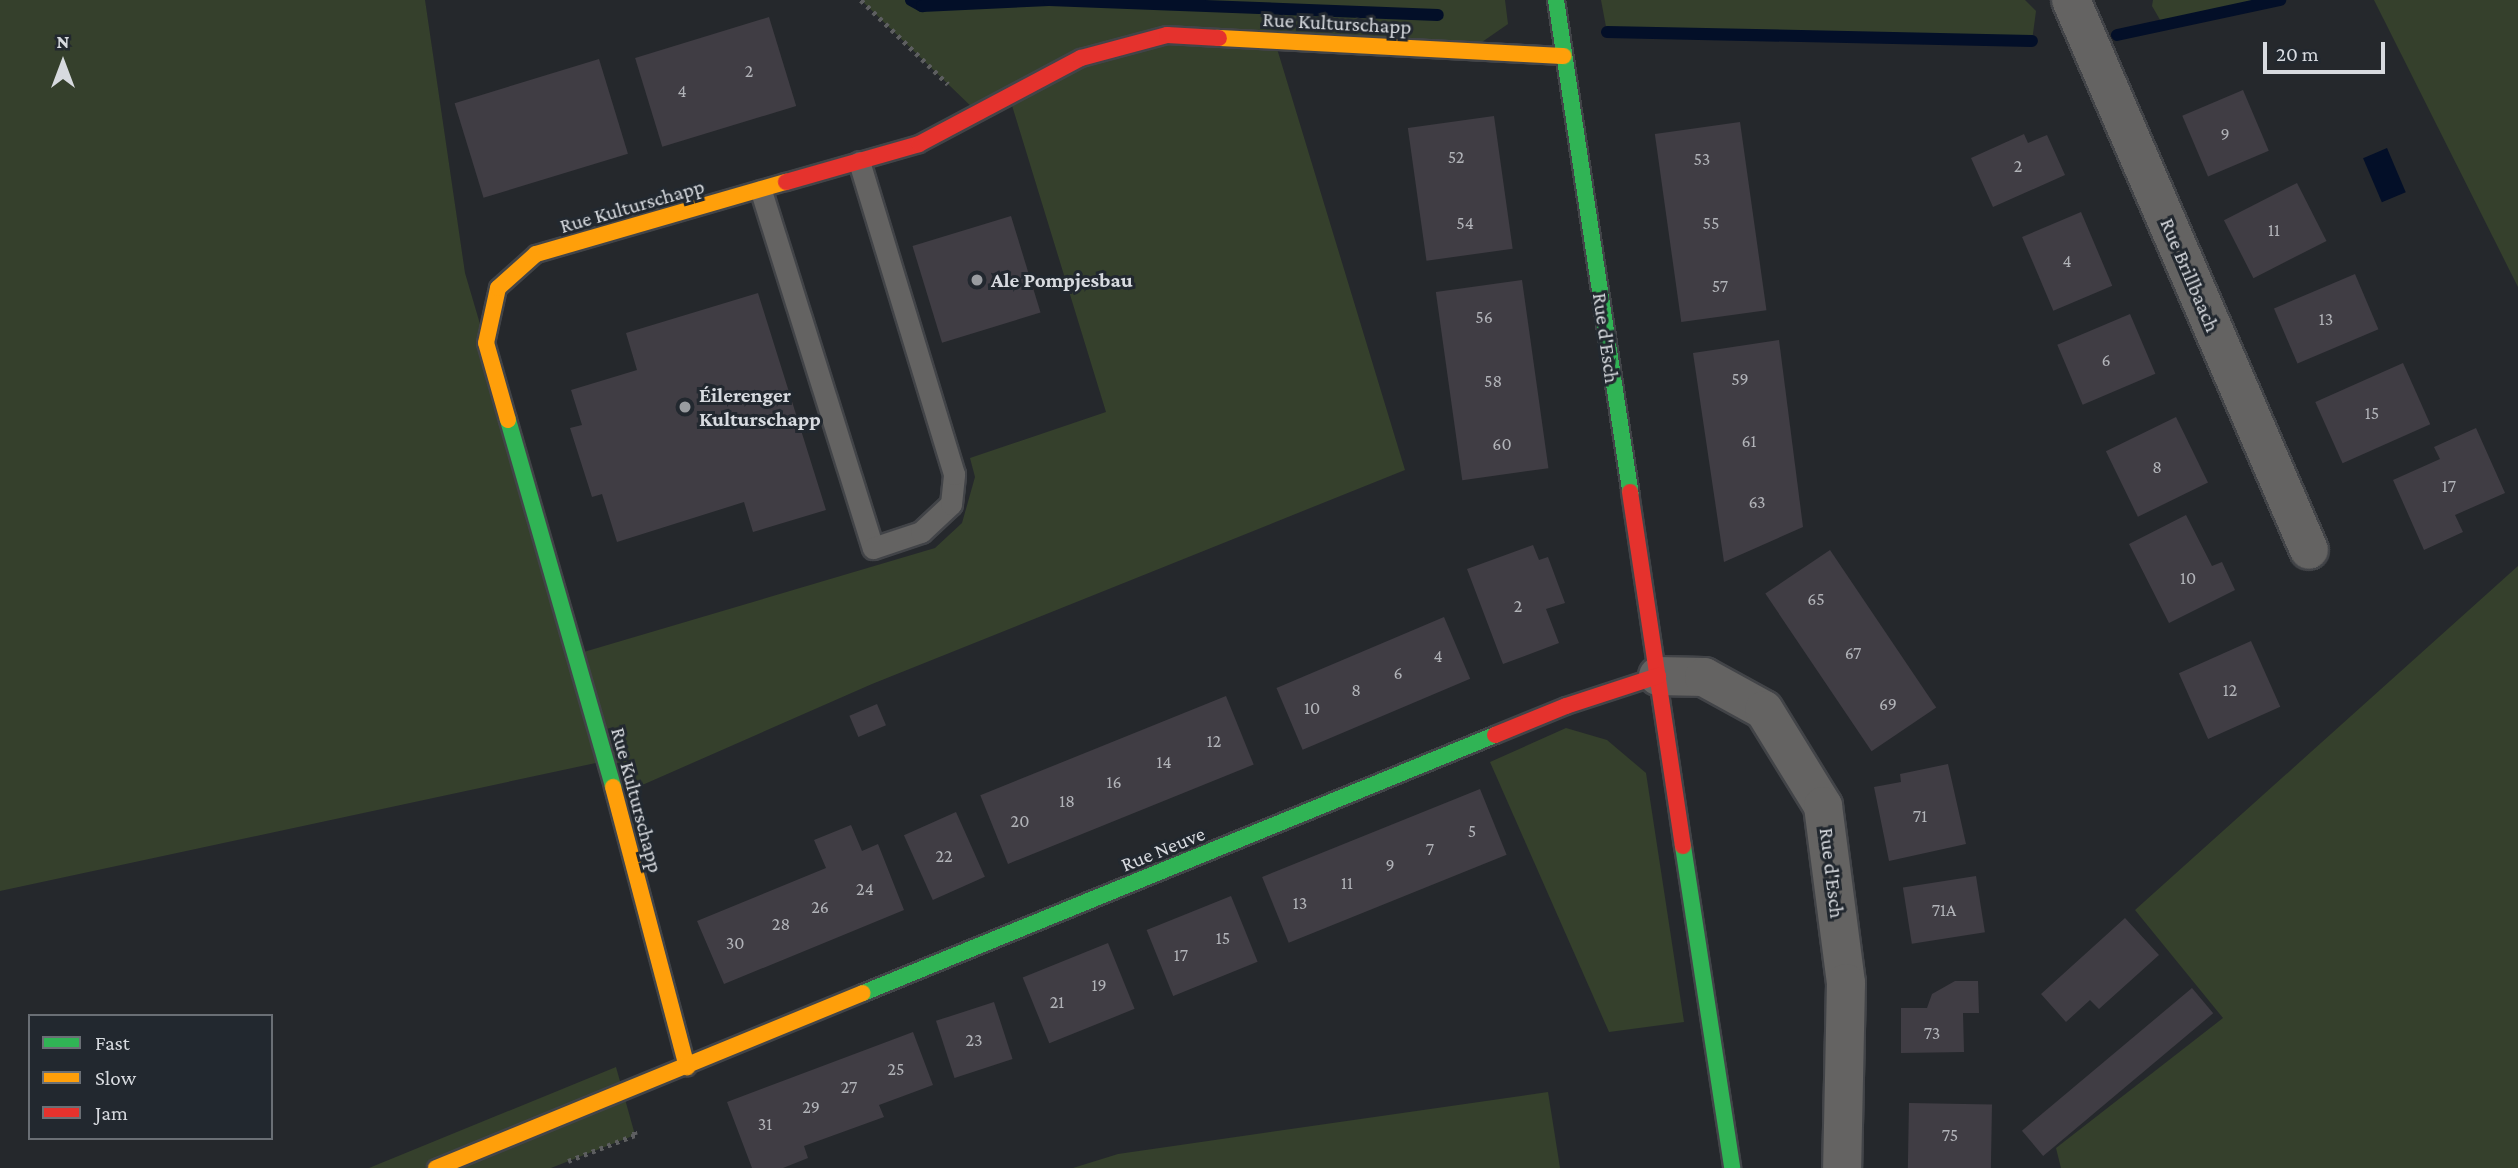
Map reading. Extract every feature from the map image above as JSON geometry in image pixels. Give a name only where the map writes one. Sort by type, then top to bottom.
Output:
[{"type":"street","name":"Rue d'Esch","points":[[1556,0],[1732,1168]]},
{"type":"street","name":"Rue Brillbaach","points":[[2071,0],[2309,550]]},
{"type":"street","name":"Rue Kulturschapp","points":[[687,1066],[577,654],[486,343],[498,288],[536,254],[919,144],[1080,58],[1167,35],[1564,56]]},
{"type":"street","name":"Rue d'Esch","points":[[1658,676],[1704,677],[1764,709],[1823,806],[1846,983],[1842,1168]]},
{"type":"street","name":"Rue Neuve","points":[[436,1168],[1566,706],[1658,676]]},
{"type":"lane","points":[[761,191],[873,548],[921,532],[951,505],[954,474],[859,162]]},
{"type":"path","points":[[862,0],[979,114]]},
{"type":"green space","points":[[0,0],[425,0],[465,273],[577,654],[935,548],[962,523],[975,477],[970,458],[1106,412],[1010,99],[979,114],[861,0],[1505,0],[1508,24],[1469,51],[1275,42],[1405,470],[872,684],[615,797],[605,761],[0,891]]},
{"type":"green space","points":[[1601,0],[2025,0],[2036,11],[2032,41],[1607,32]]},
{"type":"green space","points":[[2153,0],[2280,0],[2163,25],[2152,6]]},
{"type":"green space","points":[[2374,0],[2518,0],[2518,287]]},
{"type":"green space","points":[[2518,566],[2518,1168],[2061,1168],[2056,1148],[2223,1018],[2135,910]]},
{"type":"green space","points":[[1566,728],[1607,740],[1646,773],[1684,1022],[1609,1032],[1490,762]]},
{"type":"green space","points":[[616,1067],[635,1135],[551,1168],[369,1168]]},
{"type":"green space","points":[[1548,1092],[1560,1168],[1073,1168],[1118,1154]]},
{"type":"water","points":[[2387,148],[2406,192],[2382,202],[2363,158]]},
{"type":"building","points":[[769,17],[796,106],[662,147],[635,58]]},
{"type":"building","points":[[599,59],[628,154],[484,198],[455,103]]},
{"type":"building","points":[[2243,90],[2269,151],[2208,177],[2182,116]]},
{"type":"building","points":[[1494,116],[1513,249],[1426,261],[1408,128]]},
{"type":"building","points":[[1740,122],[1766,310],[1681,322],[1655,134]]},
{"type":"building","points":[[2024,134],[2028,143],[2047,135],[2065,175],[1993,207],[1971,158]]},
{"type":"building","points":[[2297,183],[2327,241],[2253,278],[2224,220]]},
{"type":"building","points":[[2081,212],[2112,286],[2053,311],[2022,237]]},
{"type":"building","name":"Ale Pompjesbau","points":[[1011,216],[1041,313],[942,343],[913,246]]},
{"type":"building","points":[[2355,274],[2378,329],[2297,364],[2274,308]]},
{"type":"building","points":[[1522,280],[1548,468],[1462,480],[1436,292]]},
{"type":"building","name":"Éilerenger Kulturschapp","points":[[758,293],[826,510],[753,532],[744,502],[617,542],[602,494],[592,497],[570,428],[582,425],[571,390],[637,370],[626,333]]},
{"type":"building","points":[[2130,314],[2155,374],[2083,405],[2057,345]]},
{"type":"building","points":[[1779,340],[1803,527],[1724,562],[1693,353]]},
{"type":"building","points":[[2403,363],[2430,424],[2343,463],[2315,402]]},
{"type":"building","points":[[2176,417],[2208,483],[2138,517],[2106,451]]},
{"type":"building","points":[[2476,428],[2505,493],[2455,515],[2463,532],[2424,550],[2393,480],[2440,459],[2434,447]]},
{"type":"building","points":[[2186,515],[2212,566],[2222,562],[2235,590],[2169,623],[2129,544]]},
{"type":"building","points":[[1533,545],[1539,560],[1548,557],[1565,603],[1546,609],[1559,643],[1503,664],[1467,569]]},
{"type":"building","points":[[1830,550],[1936,708],[1872,751],[1765,594]]},
{"type":"building","points":[[1444,617],[1470,679],[1303,750],[1276,688]]},
{"type":"building","points":[[2251,641],[2280,707],[2208,739],[2179,673]]},
{"type":"building","points":[[1226,696],[1254,765],[1008,864],[980,795]]},
{"type":"building","points":[[877,704],[886,725],[858,737],[849,716]]},
{"type":"building","points":[[1948,764],[1966,844],[1889,861],[1874,787],[1901,782],[1900,774]]},
{"type":"building","points":[[1480,789],[1507,855],[1289,943],[1262,877]]},
{"type":"building","points":[[956,812],[985,877],[933,900],[904,835]]},
{"type":"building","points":[[851,825],[862,851],[878,844],[904,910],[724,984],[697,921],[826,868],[814,840]]},
{"type":"building","points":[[1976,876],[1985,932],[1912,944],[1903,888]]},
{"type":"building","points":[[1231,896],[1258,962],[1173,996],[1147,930]]},
{"type":"building","points":[[2125,918],[2159,955],[2099,1009],[2090,1000],[2066,1022],[2041,994]]},
{"type":"building","points":[[1108,943],[1135,1009],[1049,1043],[1023,977]]},
{"type":"building","points":[[1955,981],[1978,981],[1979,1013],[1963,1013],[1964,1052],[1901,1053],[1901,1008],[1927,1008],[1932,994]]},
{"type":"building","points":[[2192,988],[2213,1013],[2043,1156],[2022,1131]]},
{"type":"building","points":[[994,1002],[1013,1059],[955,1078],[936,1021]]},
{"type":"building","points":[[913,1032],[933,1085],[879,1105],[884,1117],[804,1146],[808,1158],[783,1168],[752,1168],[727,1102]]},
{"type":"building","points":[[1909,1103],[1992,1104],[1991,1168],[1908,1168]]},
{"type":"waterway","points":[[911,0],[922,6],[1049,0],[1438,15]]},
{"type":"waterway","points":[[2117,35],[2280,0]]},
{"type":"waterway","points":[[1607,32],[2032,41]]},
{"type":"traffic: fast","points":[[1556,0],[1630,492]]},
{"type":"traffic: fast","points":[[508,420],[613,787]]},
{"type":"traffic: fast","points":[[863,993],[1495,735]]},
{"type":"traffic: fast","points":[[1683,846],[1732,1168]]},
{"type":"traffic: slow","points":[[1219,38],[1564,56]]},
{"type":"traffic: slow","points":[[508,420],[486,343],[498,288],[536,254],[786,182]]},
{"type":"traffic: slow","points":[[613,787],[687,1067]]},
{"type":"traffic: slow","points":[[436,1168],[863,993]]},
{"type":"traffic: jam","points":[[786,182],[919,144],[1081,58],[1167,35],[1219,38]]},
{"type":"traffic: jam","points":[[1630,492],[1683,846]]},
{"type":"traffic: jam","points":[[1495,735],[1566,706],[1658,676]]},
{"type":"place","name":"Ale Pompjesbau","points":[[977,280]]},
{"type":"place","name":"Éilerenger Kulturschapp","points":[[685,407]]}]
